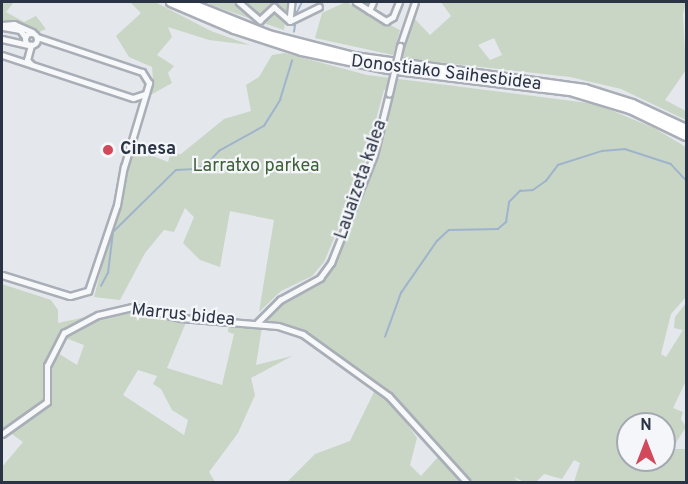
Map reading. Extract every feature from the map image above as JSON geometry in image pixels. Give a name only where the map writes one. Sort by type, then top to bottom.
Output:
[{"type":"highway","name":"Donostiako Saihesbidea","points":[[171,2],[234,30],[302,51],[407,72],[570,91],[630,109],[687,136]]},
{"type":"highway","name":"Donostiako Saihesbidea","points":[[186,2],[258,32],[354,57],[585,89],[632,104],[687,129]]},
{"type":"street","points":[[239,2],[260,20],[274,7],[290,21]]},
{"type":"street","points":[[290,21],[292,2]]},
{"type":"street","points":[[356,2],[388,21],[399,2]]},
{"type":"street","points":[[369,10],[374,2]]},
{"type":"street","name":"Lauaizeta kalea","points":[[257,323],[280,300],[320,278],[331,263],[374,155],[400,46],[416,2]]},
{"type":"street","points":[[290,21],[319,7]]},
{"type":"street","points":[[2,25],[21,31],[30,45]]},
{"type":"street","points":[[2,25],[18,25],[35,35],[142,72],[148,79],[119,200],[88,291],[70,296],[2,275]]},
{"type":"street","points":[[2,37],[20,38],[21,31]]},
{"type":"street","points":[[11,38],[35,35]]},
{"type":"street","points":[[31,64],[27,60],[35,35]]},
{"type":"street","points":[[2,37],[30,45]]},
{"type":"street","points":[[2,55],[133,98],[145,94]]},
{"type":"street","name":"Marrus bidea","points":[[2,434],[45,405],[47,366],[64,333],[98,315],[132,308],[181,318],[257,323]]},
{"type":"street","points":[[262,316],[268,324]]},
{"type":"street","points":[[257,323],[303,334],[388,396],[467,483]]},
{"type":"green space","points":[[2,2],[14,2],[6,12],[24,22],[36,16],[46,29],[39,32],[19,23],[2,22]]},
{"type":"green space","points":[[130,2],[155,2],[211,31],[250,45],[209,40],[168,27],[172,37],[157,55],[174,66],[168,73],[172,83],[147,97],[153,80],[152,67],[129,57],[116,36],[141,13]]},
{"type":"green space","points":[[208,2],[288,2],[284,30],[211,5]]},
{"type":"green space","points":[[346,2],[400,30],[393,55],[315,38],[322,13]]},
{"type":"green space","points":[[441,2],[686,2],[683,14],[686,70],[665,100],[686,111],[686,120],[621,89],[570,77],[401,58],[412,16],[430,35],[451,16]],"holes":[[[494,38],[502,55],[490,60],[478,45]]]},
{"type":"green space","name":"Larratxo parkea","points":[[285,53],[367,75],[596,104],[654,128],[686,147],[686,297],[671,314],[661,354],[666,357],[683,330],[674,328],[675,317],[686,303],[686,381],[673,408],[683,412],[681,419],[686,427],[676,443],[676,412],[616,412],[616,472],[676,472],[676,449],[686,449],[686,482],[574,482],[580,463],[574,460],[562,479],[544,474],[536,482],[524,482],[514,477],[518,482],[469,482],[394,399],[304,331],[265,321],[265,316],[284,299],[324,280],[349,233],[381,142],[393,89],[384,90],[361,175],[324,262],[312,276],[281,291],[259,312],[274,220],[230,211],[220,267],[200,260],[183,243],[194,217],[185,208],[174,232],[164,230],[145,253],[120,300],[94,297],[133,148],[168,162],[170,155],[181,154],[224,119],[251,111],[246,85],[259,77],[272,55]]},
{"type":"green space","points":[[2,284],[51,300],[58,310],[58,323],[86,317],[65,329],[53,350],[77,365],[84,345],[63,337],[97,317],[133,309],[187,320],[167,368],[222,385],[234,334],[228,332],[229,322],[262,327],[256,365],[292,356],[251,378],[255,395],[238,433],[209,472],[215,482],[2,482],[2,467],[23,442],[2,427]],"holes":[[[138,370],[157,376],[153,384],[161,389],[172,410],[188,420],[184,435],[123,395]]]},
{"type":"green space","points":[[375,390],[393,404],[417,438],[410,465],[421,476],[438,457],[465,482],[287,482],[315,454],[350,441]]},
{"type":"waterway","points":[[295,16],[302,2]]},
{"type":"waterway","points":[[294,32],[295,25]]},
{"type":"waterway","points":[[101,286],[108,273],[113,232],[176,170],[197,169],[207,164],[219,151],[264,126],[280,100],[292,61]]},
{"type":"waterway","points":[[385,337],[401,293],[437,241],[449,230],[498,229],[506,222],[509,202],[520,191],[533,190],[546,181],[558,165],[602,151],[625,149],[671,164],[686,180]]},
{"type":"place","name":"Cinesa","points":[[108,150]]}]
